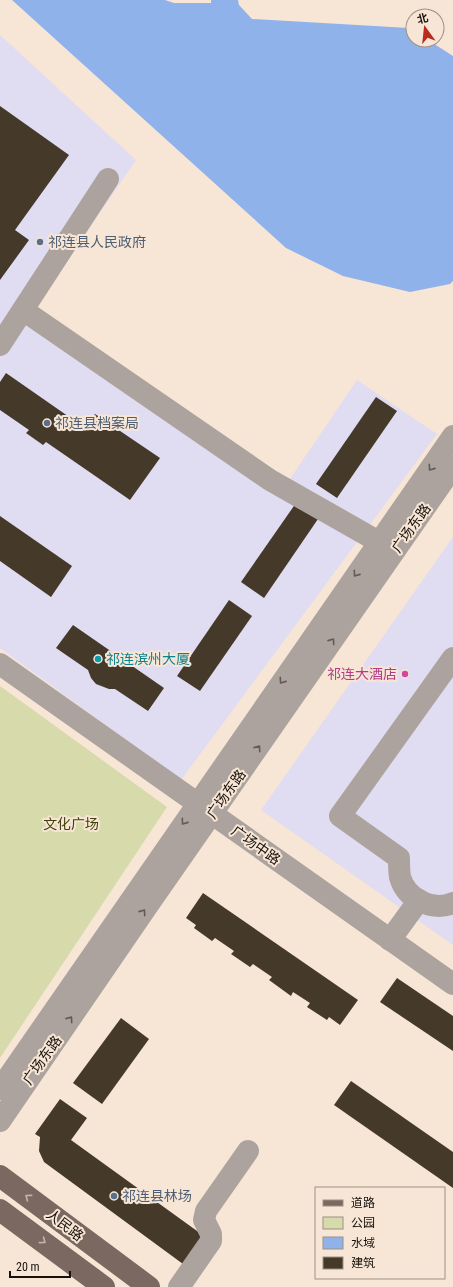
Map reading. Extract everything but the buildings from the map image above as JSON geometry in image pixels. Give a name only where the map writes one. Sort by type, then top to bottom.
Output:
[{"type":"main road","name":"人民路","points":[[0,1176],[149,1287]]},
{"type":"main road","name":"人民路","points":[[0,1210],[104,1287]]},
{"type":"street","points":[[3,332],[23,310],[108,179]]},
{"type":"street","points":[[23,310],[270,480],[379,542]]},
{"type":"street","name":"广场东路","points":[[0,1121],[379,542],[453,436]]},
{"type":"street","name":"广场东路","points":[[0,1089],[453,467]]},
{"type":"street","points":[[453,658],[340,816],[399,858],[400,878],[404,887],[411,895],[428,904],[439,906],[453,903]]},
{"type":"street","name":"广场中路","points":[[0,664],[453,984]]},
{"type":"street","points":[[390,940],[419,900]]},
{"type":"street","points":[[179,1287],[211,1241],[211,1234],[204,1220],[206,1211],[248,1150]]},
{"type":"shaded area","points":[[0,35],[136,160],[24,323],[279,495],[357,380],[437,434],[181,780],[0,648]]},
{"type":"shaded area","name":"祁连大酒店","points":[[453,537],[453,945],[261,810]]},
{"type":"green space","name":"文化广场","points":[[0,686],[167,807],[0,1058]]},
{"type":"water","points":[[12,0],[165,0],[174,3],[211,3],[211,0],[238,0],[239,5],[252,19],[405,28],[405,48],[440,48],[453,56],[453,281],[450,284],[410,292],[343,276],[286,248]]},
{"type":"place","name":"祁连县人民政府","points":[[40,242]]},
{"type":"place","name":"祁连县档案局","points":[[47,423]]},
{"type":"place","name":"祁连滨州大厦","points":[[98,659]]},
{"type":"place","name":"祁连大酒店","points":[[405,674]]},
{"type":"place","name":"祁连县林场","points":[[114,1196]]}]
